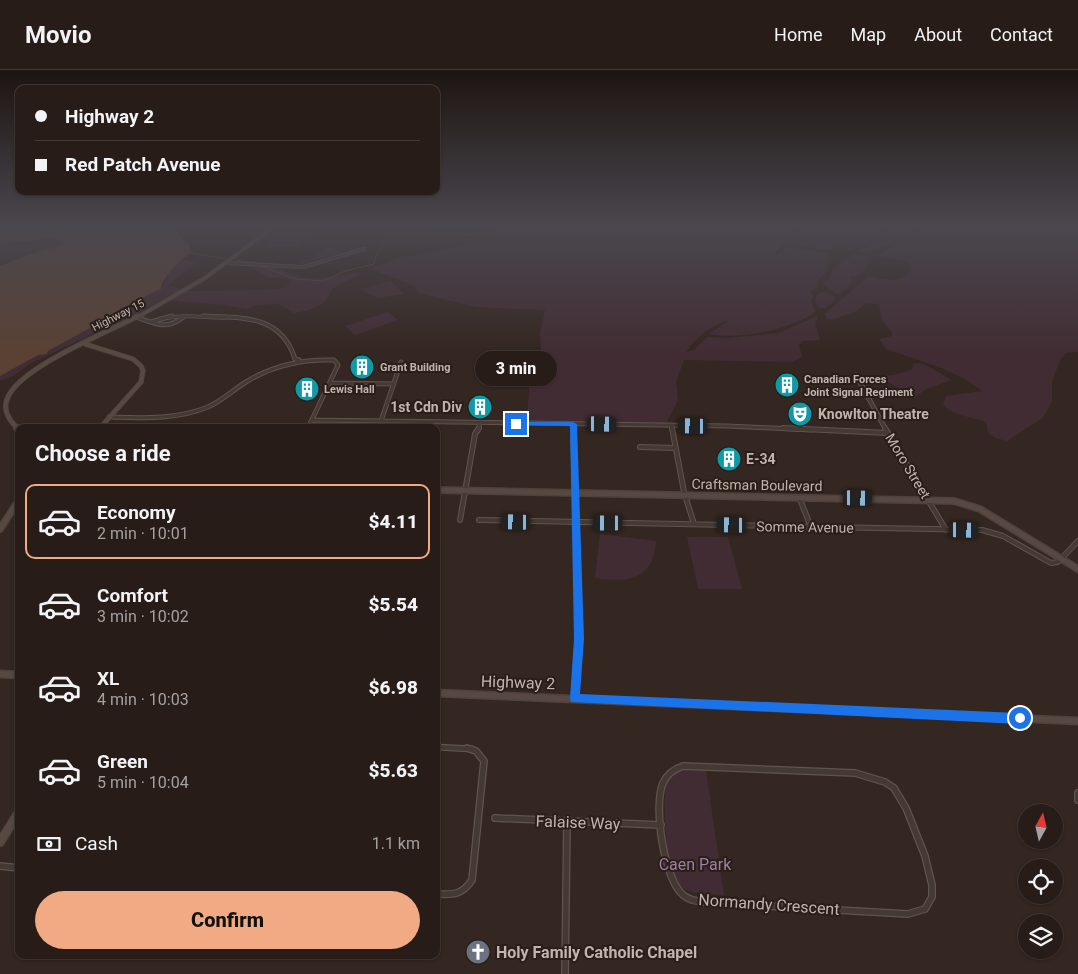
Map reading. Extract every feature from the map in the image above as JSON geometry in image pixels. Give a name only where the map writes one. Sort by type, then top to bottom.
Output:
[{"type":"main road","name":"Highway 15","points":[[15,426],[8,420],[2,404],[15,386],[32,372],[164,303],[216,270]]},
{"type":"main road","points":[[84,344],[133,359],[140,363],[143,369],[144,375],[141,382],[103,424]]},
{"type":"main road","name":"Craftsman Boulevard","points":[[440,490],[954,501],[974,506],[1078,569]]},
{"type":"main road","points":[[0,530],[15,506]]},
{"type":"main road","points":[[0,674],[15,675]]},
{"type":"main road","name":"Highway 2","points":[[440,693],[1078,721]]},
{"type":"main road","points":[[0,842],[15,818]]},
{"type":"street","points":[[151,322],[166,316],[244,319],[268,324],[277,330],[295,359],[301,361]]},
{"type":"street","points":[[136,317],[168,327],[176,325],[184,317]]},
{"type":"street","points":[[290,363],[295,359]]},
{"type":"street","points":[[109,417],[161,418],[196,412],[219,401],[267,371],[301,361],[328,360],[338,362],[310,424]]},
{"type":"street","points":[[381,421],[401,362]]},
{"type":"street","name":"Moro Street","points":[[856,375],[946,530]]},
{"type":"street","points":[[330,383],[394,384]]},
{"type":"street","points":[[312,420],[671,425],[888,433]]},
{"type":"street","points":[[474,423],[472,431],[475,434]]},
{"type":"street","points":[[460,520],[475,434],[480,423]]},
{"type":"street","points":[[573,424],[579,639],[575,698]]},
{"type":"street","points":[[671,425],[694,524]]},
{"type":"street","points":[[640,448],[675,448]]},
{"type":"street","points":[[799,497],[811,527]]},
{"type":"street","name":"Somme Avenue","points":[[479,520],[982,530],[996,533],[1011,540],[1048,562],[1058,562],[1062,559]]},
{"type":"street","points":[[1062,559],[1078,541]]},
{"type":"street","points":[[440,747],[473,748],[481,753],[484,761],[472,880],[467,889],[457,895],[440,894]]},
{"type":"street","name":"Normandy Crescent","points":[[683,766],[870,775],[894,788],[905,804],[931,873],[932,896],[925,909],[908,914],[701,901],[684,896],[673,883],[668,870],[661,825],[662,785],[673,769],[683,766]]},
{"type":"street","points":[[1078,793],[1078,800]]},
{"type":"street","name":"Falaise Way","points":[[495,818],[661,825]]},
{"type":"street","points":[[565,974],[567,821]]},
{"type":"street","points":[[0,866],[15,868]]},
{"type":"green space","points":[[169,270],[187,270],[168,285],[190,291],[263,290],[285,288],[291,284],[291,279],[267,277],[256,270],[282,270],[307,278],[363,272],[332,289],[326,300],[318,307],[294,313],[278,304],[257,305],[246,309],[224,305],[164,300],[30,364],[14,376],[0,381],[0,371],[158,289],[165,283]]},
{"type":"green space","points":[[373,270],[828,270],[818,281],[818,288],[810,291],[814,296],[812,299],[813,307],[816,311],[806,318],[765,332],[735,336],[709,334],[728,321],[723,322],[704,333],[693,343],[687,352],[694,350],[707,337],[728,338],[778,333],[817,316],[818,319],[815,322],[820,340],[802,341],[799,344],[802,357],[792,362],[684,360],[676,382],[678,400],[665,426],[527,422],[530,372],[541,351],[540,333],[545,310],[476,307],[418,293],[415,287]]},
{"type":"green space","points":[[833,270],[864,270],[860,275],[849,277],[853,281],[838,294],[828,289],[824,282],[829,279]]},
{"type":"green space","points":[[909,270],[1078,270],[1078,352],[1066,353],[1060,360],[1052,382],[1052,401],[1043,418],[1007,441],[995,438],[988,433],[987,425],[984,421],[960,415],[943,405],[946,396],[982,391],[965,379],[939,367],[886,349],[879,339],[892,336],[892,332],[882,320],[879,304],[866,303],[855,312],[831,320],[827,319],[825,314],[868,276],[894,280],[905,277]]},
{"type":"green space","points":[[391,281],[405,294],[377,298],[360,289]]},
{"type":"green space","points":[[823,292],[834,296],[836,300],[825,308],[818,308],[815,302],[817,294]]},
{"type":"green space","points":[[388,312],[398,320],[355,335],[345,326]]},
{"type":"green space","points":[[913,364],[926,365],[952,380],[926,389],[915,398],[878,376],[904,372],[912,369]]},
{"type":"green space","points":[[600,534],[656,541],[650,564],[645,571],[628,579],[595,578]]},
{"type":"green space","points":[[687,537],[728,537],[742,589],[698,589]]},
{"type":"green space","name":"Caen Park","points":[[681,769],[706,770],[724,895],[699,894],[687,890],[677,883],[673,876],[667,848],[665,799],[667,777]]},
{"type":"shaded area","points":[[0,270],[172,270],[161,289],[120,308],[119,312],[48,351],[46,354],[38,355],[0,376]]},
{"type":"waterway","points":[[271,270],[295,279],[324,281],[348,270]]},
{"type":"place","name":"Grant Building","points":[[362,367]]},
{"type":"place","name":"Canadian Forces Joint Signal Regiment","points":[[787,385]]},
{"type":"place","name":"Lewis Hall","points":[[307,389]]},
{"type":"place","name":"1st Cdn Div","points":[[480,407]]},
{"type":"place","name":"Knowlton Theatre","points":[[800,414]]},
{"type":"place","name":"E-34","points":[[729,459]]},
{"type":"place","name":"Holy Family Catholic Chapel","points":[[478,952]]},
{"type":"route","points":[[516,424],[573,424],[579,639],[575,698],[1020,718]]}]
